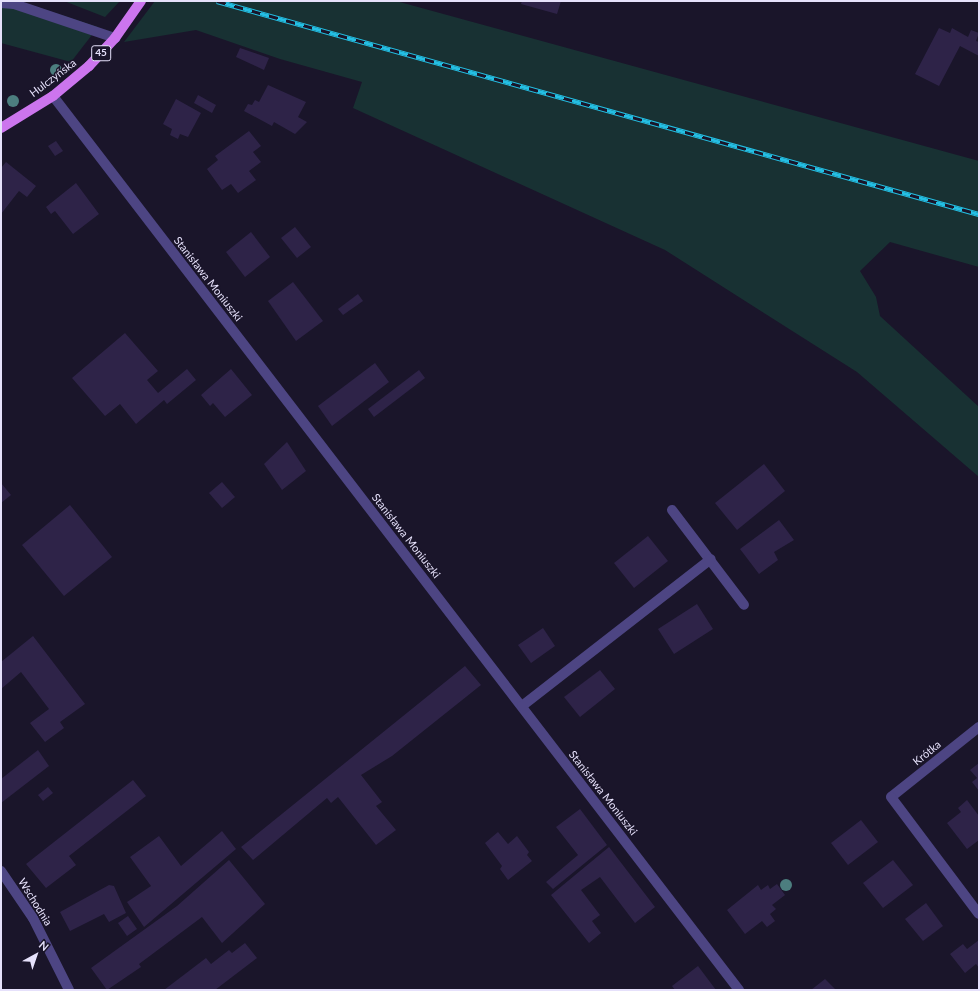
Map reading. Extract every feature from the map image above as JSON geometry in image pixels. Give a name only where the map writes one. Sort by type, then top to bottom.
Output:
[{"type":"main road","name":"Hulczyńska","points":[[1,128],[53,96],[89,66],[115,38],[141,1]]},
{"type":"street","points":[[1,3],[14,4],[115,38]]},
{"type":"street","name":"Stanisława Moniuszki","points":[[53,96],[740,990]]},
{"type":"street","points":[[672,510],[711,559],[744,605]]},
{"type":"street","points":[[522,706],[711,559]]},
{"type":"street","name":"Krótka","points":[[979,727],[891,797],[979,914]]},
{"type":"street","name":"Wschodnia","points":[[1,871],[33,918],[69,990]]},
{"type":"green space","points":[[1,1],[19,1],[98,27],[71,62],[1,43]]},
{"type":"green space","points":[[64,1],[120,1],[105,17]]},
{"type":"green space","points":[[155,1],[396,1],[979,161],[979,267],[890,242],[860,271],[876,297],[880,316],[979,407],[979,477],[857,372],[665,250],[353,108],[362,82],[280,59],[196,30],[124,42]]},
{"type":"building","points":[[522,1],[561,1],[557,14],[521,4]]},
{"type":"building","points":[[939,28],[950,33],[952,28],[968,37],[971,30],[979,33],[976,41],[979,42],[979,56],[960,46],[939,86],[915,74]]},
{"type":"building","points":[[240,48],[269,58],[264,70],[236,57]]},
{"type":"building","points":[[268,85],[306,102],[298,117],[307,122],[295,134],[274,122],[272,126],[244,111],[248,104],[252,105],[255,100],[259,102]]},
{"type":"building","points":[[198,95],[216,105],[212,113],[194,103]]},
{"type":"building","points":[[176,99],[201,113],[188,137],[180,134],[178,139],[170,135],[172,129],[163,124]]},
{"type":"building","points":[[249,131],[261,146],[253,152],[261,162],[249,171],[256,180],[238,193],[231,184],[222,190],[207,169],[218,160],[215,156]]},
{"type":"building","points":[[56,141],[63,151],[55,156],[48,146]]},
{"type":"building","points":[[6,162],[36,186],[27,197],[19,191],[1,214],[1,168]]},
{"type":"building","points":[[76,183],[99,214],[73,234],[55,211],[51,214],[46,207]]},
{"type":"building","points":[[295,227],[311,247],[297,258],[281,238]]},
{"type":"building","points":[[251,232],[270,257],[245,277],[226,252]]},
{"type":"building","points":[[293,282],[323,321],[296,341],[268,301]]},
{"type":"building","points":[[358,294],[363,301],[343,315],[338,309]]},
{"type":"building","points":[[125,333],[158,371],[147,380],[158,393],[187,369],[196,380],[167,404],[164,400],[136,424],[120,404],[105,416],[72,378]]},
{"type":"building","points":[[375,363],[389,382],[332,426],[318,406]]},
{"type":"building","points":[[231,369],[252,395],[225,417],[213,403],[210,406],[201,395]]},
{"type":"building","points":[[419,370],[425,378],[374,417],[368,409]]},
{"type":"building","points":[[287,442],[306,471],[282,490],[264,464]]},
{"type":"building","points":[[764,464],[785,491],[737,530],[715,503]]},
{"type":"building","points":[[222,482],[235,497],[222,508],[209,493]]},
{"type":"building","points":[[1,483],[11,495],[1,503]]},
{"type":"building","points":[[70,505],[112,557],[64,596],[22,545]]},
{"type":"building","points":[[779,520],[794,540],[774,552],[778,560],[759,574],[740,549]]},
{"type":"building","points":[[648,536],[668,561],[634,588],[614,563]]},
{"type":"building","points":[[697,604],[713,629],[674,654],[658,629]]},
{"type":"building","points":[[543,628],[555,646],[531,663],[518,645]]},
{"type":"building","points":[[33,636],[85,704],[60,722],[64,728],[45,742],[30,723],[49,709],[21,672],[1,689],[1,662]]},
{"type":"building","points":[[465,666],[481,685],[392,756],[361,775],[382,802],[376,806],[396,830],[376,845],[338,797],[331,803],[327,798],[253,860],[241,847]]},
{"type":"building","points":[[600,670],[615,689],[580,717],[564,697]]},
{"type":"building","points":[[38,750],[49,766],[1,803],[1,779]]},
{"type":"building","points":[[979,763],[979,791],[972,782],[977,778],[970,770]]},
{"type":"building","points":[[133,780],[146,796],[69,856],[76,865],[46,888],[26,864]]},
{"type":"building","points":[[48,787],[53,793],[43,801],[38,795]]},
{"type":"building","points":[[967,800],[979,816],[979,840],[967,849],[947,823],[961,812],[958,808]]},
{"type":"building","points":[[580,809],[607,845],[553,889],[546,882],[578,855],[556,827]]},
{"type":"building","points":[[861,820],[878,842],[848,865],[831,843]]},
{"type":"building","points":[[222,831],[236,849],[144,927],[127,902],[151,886],[130,857],[159,836],[181,866]]},
{"type":"building","points":[[498,832],[508,844],[517,836],[529,852],[527,855],[532,861],[508,880],[500,869],[502,866],[485,843]]},
{"type":"building","points":[[609,847],[655,907],[635,923],[600,877],[581,890],[600,915],[592,921],[601,933],[589,943],[551,895]]},
{"type":"building","points":[[229,860],[265,904],[222,943],[202,917],[139,964],[141,967],[107,990],[91,968],[177,906]]},
{"type":"building","points":[[893,860],[913,885],[883,908],[863,883]]},
{"type":"building","points":[[777,884],[785,895],[772,905],[776,909],[770,914],[775,921],[767,927],[762,921],[745,934],[727,910],[758,885],[761,890],[768,885],[770,889]]},
{"type":"building","points":[[109,885],[114,886],[126,913],[109,922],[104,914],[70,931],[60,912]]},
{"type":"building","points":[[926,903],[943,926],[923,941],[905,919]]},
{"type":"building","points":[[128,916],[137,929],[127,936],[118,923]]},
{"type":"building","points":[[979,940],[979,968],[976,964],[965,973],[950,954],[963,944],[967,949]]},
{"type":"building","points":[[245,943],[257,958],[215,990],[164,990],[206,958],[211,964],[229,950],[232,953]]},
{"type":"building","points":[[698,966],[716,990],[675,990],[672,986]]},
{"type":"building","points":[[825,979],[836,990],[811,990]]},
{"type":"railway","points":[[217,1],[979,214]]}]
